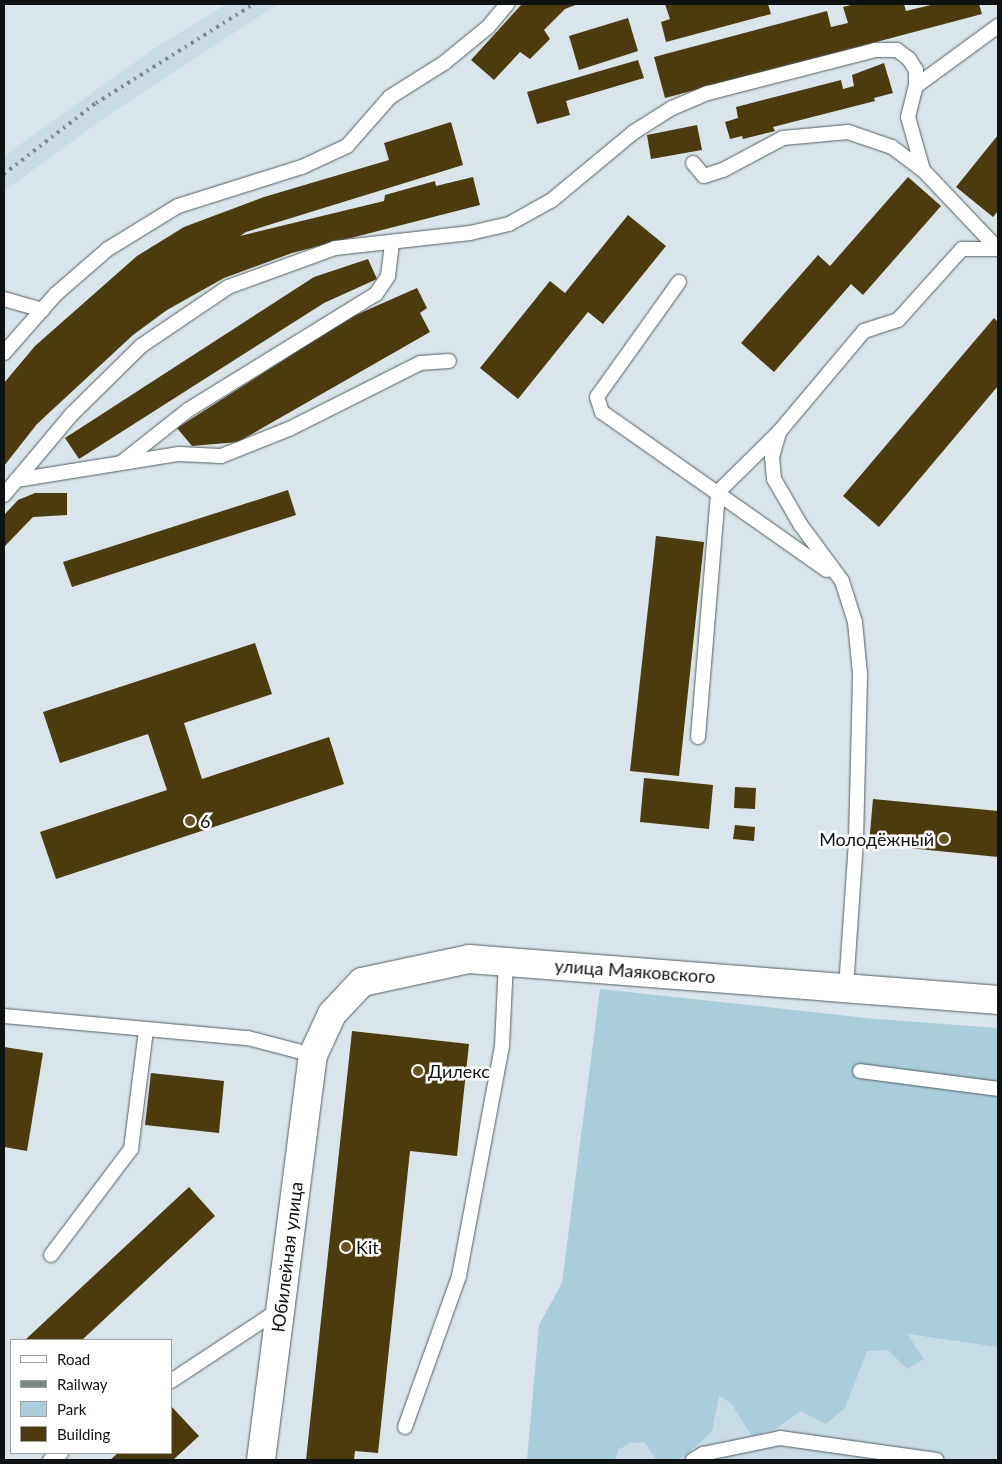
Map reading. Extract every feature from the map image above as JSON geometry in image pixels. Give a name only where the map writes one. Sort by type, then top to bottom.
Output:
[{"type":"street","name":"улица Маяковского","points":[[313,1055],[332,1014],[362,982],[469,959],[998,1000]]},
{"type":"street","name":"Юбилейная улица","points":[[261,1460],[313,1055]]},
{"type":"lane","points":[[4,353],[42,310],[108,249],[178,206],[302,167],[346,146],[390,97],[444,63],[488,27],[507,4]]},
{"type":"lane","points":[[916,86],[998,26]]},
{"type":"lane","points":[[4,495],[72,414],[140,346],[228,287],[335,248],[470,233],[509,224],[552,200],[634,132],[672,108],[708,93],[875,50],[897,50],[909,58],[916,70],[916,86],[908,117],[923,170]]},
{"type":"lane","points":[[693,163],[704,176],[723,170],[783,138],[848,132],[892,147],[923,170],[998,249]]},
{"type":"lane","points":[[120,464],[188,410],[376,294],[388,276],[392,242]]},
{"type":"lane","points":[[698,736],[718,492],[779,432],[864,331],[898,320],[962,249],[998,249]]},
{"type":"lane","points":[[679,282],[597,397],[602,412],[842,581]]},
{"type":"lane","points":[[4,299],[42,310]]},
{"type":"lane","points":[[16,480],[179,454],[221,456],[289,429],[420,363],[449,361]]},
{"type":"lane","points":[[779,432],[772,457],[774,479],[800,524],[842,581],[855,622],[860,674],[856,841],[846,988]]},
{"type":"lane","points":[[405,1427],[459,1276],[502,1046],[506,962]]},
{"type":"lane","points":[[4,1016],[248,1038],[313,1055]]},
{"type":"lane","points":[[52,1255],[131,1149],[146,1030]]},
{"type":"lane","points":[[860,1071],[998,1089]]},
{"type":"lane","points":[[172,1379],[280,1309]]},
{"type":"lane","points":[[693,1460],[704,1454],[780,1438],[936,1460]]},
{"type":"shaded area","points":[[227,4],[278,4],[110,114],[4,191],[4,156],[155,48]]},
{"type":"shaded area","points":[[561,1286],[998,1347],[998,1460],[537,1460]]},
{"type":"green space","points":[[600,989],[876,1019],[998,1028],[998,1347],[907,1334],[924,1359],[907,1369],[888,1350],[867,1351],[845,1408],[826,1424],[801,1411],[775,1429],[752,1436],[731,1403],[719,1396],[712,1431],[684,1457],[676,1460],[657,1460],[644,1442],[630,1443],[618,1450],[615,1460],[527,1460],[539,1325],[562,1283]]},
{"type":"building","points":[[522,4],[578,4],[565,9],[544,30],[550,39],[530,59],[520,52],[494,80],[471,60]]},
{"type":"building","points":[[665,4],[768,4],[771,14],[666,42],[661,22],[670,19]]},
{"type":"building","points":[[855,4],[904,4],[906,11],[935,4],[979,4],[982,14],[665,98],[654,57],[827,11],[831,27],[848,23],[843,7]]},
{"type":"building","points":[[628,18],[638,51],[579,70],[569,36]]},
{"type":"building","points":[[638,60],[644,78],[566,101],[570,115],[537,124],[527,92]]},
{"type":"building","points":[[884,63],[893,93],[874,98],[875,101],[773,127],[775,131],[743,139],[742,136],[730,139],[725,122],[738,118],[736,107],[841,80],[843,89],[854,86],[852,75]]},
{"type":"building","points":[[451,122],[463,165],[246,232],[240,236],[384,201],[385,195],[435,181],[436,186],[473,177],[480,205],[292,253],[224,278],[167,310],[133,335],[37,424],[4,466],[4,383],[35,346],[137,256],[184,227],[264,197],[389,160],[384,143]]},
{"type":"building","points":[[697,125],[702,150],[651,159],[647,135]]},
{"type":"building","points":[[998,135],[998,211],[993,217],[956,187]]},
{"type":"building","points":[[908,177],[941,206],[863,295],[851,284],[774,372],[741,343],[818,255],[830,266]]},
{"type":"building","points":[[628,215],[666,246],[603,324],[588,312],[518,399],[480,368],[550,281],[565,293]]},
{"type":"building","points":[[368,259],[377,279],[324,303],[79,459],[65,438],[314,277]]},
{"type":"building","points":[[417,288],[427,308],[420,313],[430,332],[238,442],[192,446],[177,428],[349,318]]},
{"type":"building","points":[[994,318],[998,322],[998,386],[879,527],[843,496]]},
{"type":"building","points":[[288,490],[296,515],[72,587],[63,562]]},
{"type":"building","points":[[35,493],[67,493],[67,515],[33,517],[4,547],[4,515],[18,500]]},
{"type":"building","points":[[656,536],[704,542],[679,776],[630,771]]},
{"type":"building","points":[[255,643],[272,694],[184,723],[202,779],[329,737],[344,784],[56,879],[40,832],[167,790],[148,734],[60,763],[43,712]]},
{"type":"building","points":[[644,778],[713,785],[709,829],[640,822]]},
{"type":"building","points":[[735,787],[756,788],[755,809],[734,808]]},
{"type":"building","points":[[873,799],[998,811],[998,857],[869,844]]},
{"type":"building","points":[[735,825],[755,827],[754,841],[733,839]]},
{"type":"building","points":[[352,1031],[469,1044],[457,1156],[410,1151],[378,1453],[355,1451],[354,1460],[306,1460]]},
{"type":"building","points":[[4,1047],[43,1053],[27,1151],[4,1147]]},
{"type":"building","points":[[151,1073],[224,1081],[219,1133],[145,1125]]},
{"type":"building","points":[[189,1187],[215,1216],[83,1339],[26,1339]]},
{"type":"building","points":[[172,1407],[199,1436],[173,1460],[110,1460],[117,1454],[172,1454]]},
{"type":"railway","points":[[4,174],[96,103],[254,4]]},
{"type":"place","name":"6","points":[[190,821]]},
{"type":"place","name":"Молодёжный","points":[[944,839]]},
{"type":"place","name":"Дилекс","points":[[418,1071]]},
{"type":"place","name":"Kit","points":[[346,1247]]}]
